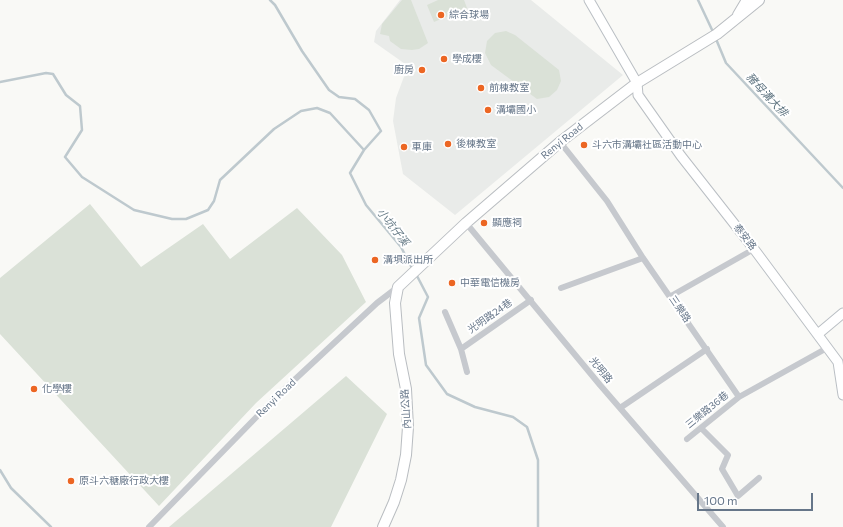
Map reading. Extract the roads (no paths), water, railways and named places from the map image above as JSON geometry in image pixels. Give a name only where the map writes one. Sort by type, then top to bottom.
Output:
[{"type":"main road","points":[[735,20],[747,0]]},
{"type":"main road","points":[[735,20],[759,0]]},
{"type":"main road","name":"Renyi Road","points":[[398,287],[466,223],[560,142],[637,83],[718,34],[735,20]]},
{"type":"main road","name":"內山公路","points":[[383,527],[394,502],[401,480],[406,455],[408,427],[406,389],[399,354],[396,323],[398,287]]},
{"type":"street","name":"泰安路","points":[[589,0],[637,83],[638,95],[681,156],[754,249],[838,362],[843,395]]},
{"type":"street","name":"三樂路","points":[[560,142],[607,201],[643,258],[671,296],[739,397]]},
{"type":"street","name":"光明路","points":[[466,223],[620,408],[723,527]]},
{"type":"street","points":[[671,296],[754,249]]},
{"type":"street","points":[[561,288],[643,258]]},
{"type":"street","name":"Renyi Road","points":[[148,527],[275,398],[377,303],[398,287]]},
{"type":"street","name":"光明路24巷","points":[[461,349],[531,300]]},
{"type":"street","name":"光明路24巷","points":[[445,312],[461,349],[467,372]]},
{"type":"street","points":[[818,334],[843,313]]},
{"type":"street","points":[[739,397],[827,348]]},
{"type":"street","points":[[620,408],[707,350]]},
{"type":"street","name":"三樂路36巷","points":[[687,439],[739,397]]},
{"type":"street","points":[[701,428],[728,455],[722,469],[738,496],[759,478]]},
{"type":"waterway","name":"小坑仔溪","points":[[270,0],[275,5],[302,51],[329,90],[339,97],[355,99],[369,110],[381,131],[364,150],[350,173],[366,205],[401,247],[413,270]]},
{"type":"waterway","name":"豬母溝大排","points":[[698,0],[714,34]]},
{"type":"waterway","name":"豬母溝大排","points":[[716,39],[726,63],[843,188]]},
{"type":"waterway","points":[[0,82],[46,73],[53,74],[66,95],[80,106],[82,130],[65,157],[82,177],[134,210],[172,219],[186,219],[208,210],[214,201],[220,180],[274,129],[301,111],[317,108],[330,113],[364,150]]},
{"type":"waterway","name":"小坑仔溪","points":[[416,274],[428,297],[419,318],[426,365],[447,394],[475,407],[513,417],[527,427],[538,460],[538,527]]},
{"type":"waterway","points":[[0,470],[11,488],[51,527]]},
{"type":"place","name":"綜合球場","points":[[441,15]]},
{"type":"place","name":"學成樓","points":[[444,59]]},
{"type":"place","name":"廚房","points":[[422,70]]},
{"type":"place","name":"前棟教室","points":[[481,88]]},
{"type":"place","name":"溝壩國小","points":[[488,110]]},
{"type":"place","name":"後棟教室","points":[[448,144]]},
{"type":"place","name":"斗六市溝壩社區活動中心","points":[[584,145]]},
{"type":"place","name":"車庫","points":[[404,147]]},
{"type":"place","name":"顯應祠","points":[[484,223]]},
{"type":"place","name":"溝埧派出所","points":[[375,260]]},
{"type":"place","name":"中華電信機房","points":[[452,283]]},
{"type":"place","name":"化學樓","points":[[34,389]]},
{"type":"place","name":"原斗六糖廠行政大樓","points":[[71,481]]}]
